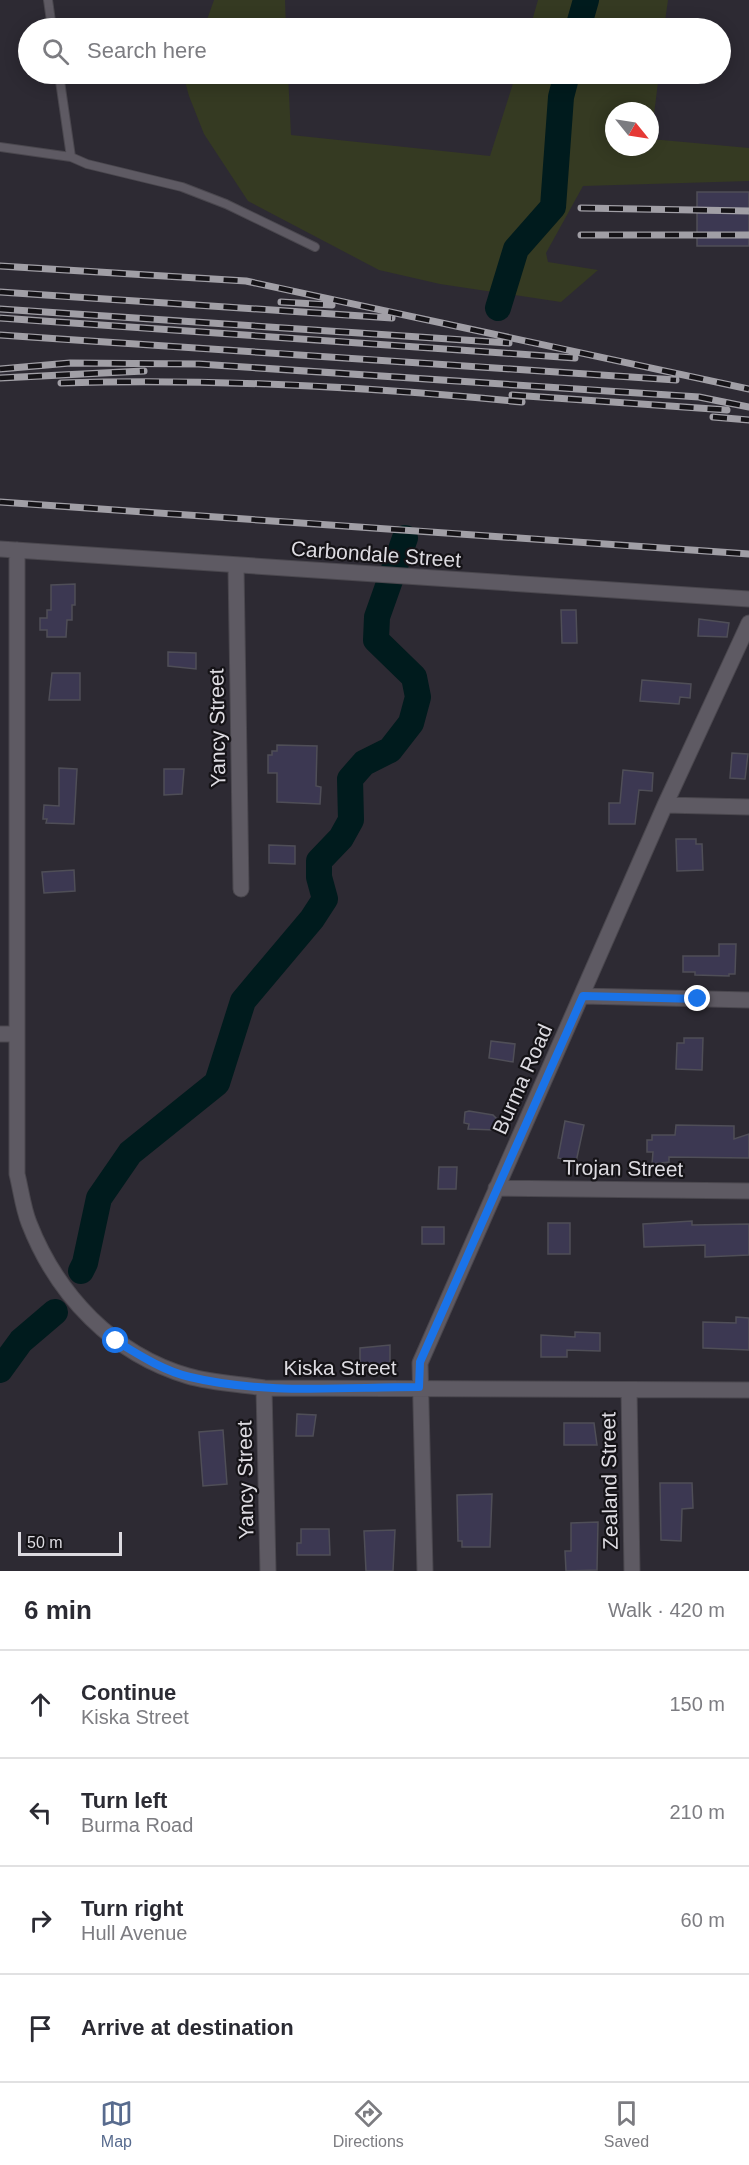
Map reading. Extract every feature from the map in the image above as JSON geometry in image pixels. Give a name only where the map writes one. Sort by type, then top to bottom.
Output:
[{"type":"street","name":"Carbondale Street","points":[[0,549],[749,599]]},
{"type":"street","name":"Kiska Street","points":[[17,550],[8,1034],[17,1174],[28,1221],[47,1263],[69,1296],[116,1341],[169,1370],[190,1377],[264,1388],[749,1390]]},
{"type":"street","name":"Yancy Street","points":[[236,566],[241,889]]},
{"type":"street","name":"Burma Road","points":[[425,1571],[420,1362],[583,996],[665,805],[743,641],[749,622]]},
{"type":"street","points":[[665,805],[749,807]]},
{"type":"street","points":[[583,996],[749,1000]]},
{"type":"street","name":"Trojan Street","points":[[496,1188],[749,1191]]},
{"type":"street","name":"Yancy Street","points":[[264,1388],[268,1571]]},
{"type":"street","name":"Zealand Street","points":[[629,1390],[632,1571]]},
{"type":"lane","points":[[48,0],[51,18]]},
{"type":"lane","points":[[59,84],[70,157]]},
{"type":"lane","points":[[0,147],[70,157],[87,164],[182,187],[226,204],[315,247]]},
{"type":"green space","points":[[214,0],[285,0],[286,18],[208,18]]},
{"type":"green space","points":[[538,0],[668,0],[665,18],[533,18]]},
{"type":"green space","points":[[186,84],[288,84],[291,135],[490,156],[513,84],[658,84],[656,102],[605,102],[605,156],[659,156],[659,140],[749,148],[749,181],[583,186],[546,253],[548,262],[598,270],[561,302],[440,284],[379,270],[248,201],[204,134]]},
{"type":"building","points":[[697,192],[749,192],[749,246],[697,246]]},
{"type":"building","points":[[75,584],[75,605],[72,605],[72,620],[67,620],[66,637],[47,637],[47,630],[40,630],[40,618],[47,618],[47,610],[51,610],[51,585]]},
{"type":"building","points":[[561,610],[576,610],[577,643],[562,643]]},
{"type":"building","points":[[699,619],[729,623],[727,637],[698,636]]},
{"type":"building","points":[[168,652],[196,653],[196,669],[168,666]]},
{"type":"building","points":[[52,673],[80,673],[80,700],[49,700]]},
{"type":"building","points":[[642,680],[691,684],[690,698],[680,697],[679,704],[640,701]]},
{"type":"building","points":[[277,745],[317,746],[316,786],[321,787],[320,804],[277,802],[277,773],[268,773],[268,755],[272,755],[272,751],[277,751]]},
{"type":"building","points":[[732,753],[748,754],[745,779],[730,778]]},
{"type":"building","points":[[59,768],[77,769],[74,824],[46,823],[47,819],[43,819],[44,805],[59,806]]},
{"type":"building","points":[[164,769],[184,769],[182,794],[164,795]]},
{"type":"building","points":[[623,770],[653,773],[652,791],[639,790],[635,824],[609,824],[609,803],[620,803]]},
{"type":"building","points":[[676,839],[696,839],[696,844],[702,844],[703,870],[677,871]]},
{"type":"building","points":[[269,845],[295,846],[295,864],[269,863]]},
{"type":"building","points":[[74,870],[75,891],[44,893],[42,872]]},
{"type":"building","points":[[719,944],[736,944],[735,974],[729,974],[729,976],[695,975],[695,972],[683,972],[683,956],[719,956]]},
{"type":"building","points":[[684,1038],[703,1038],[702,1070],[676,1069],[677,1043],[684,1043]]},
{"type":"building","points":[[491,1041],[515,1044],[513,1062],[489,1058]]},
{"type":"building","points":[[465,1112],[493,1115],[497,1119],[495,1130],[468,1129],[469,1124],[464,1123]]},
{"type":"building","points":[[565,1121],[584,1125],[576,1162],[558,1158]]},
{"type":"building","points":[[676,1125],[734,1126],[734,1139],[749,1134],[749,1158],[669,1157],[669,1162],[652,1164],[653,1152],[647,1152],[647,1140],[652,1140],[652,1135],[675,1135]]},
{"type":"building","points":[[439,1167],[457,1167],[456,1189],[438,1189]]},
{"type":"building","points":[[692,1221],[692,1225],[749,1224],[749,1255],[705,1257],[705,1245],[644,1247],[643,1224]]},
{"type":"building","points":[[548,1223],[570,1223],[570,1254],[548,1254]]},
{"type":"building","points":[[422,1227],[444,1227],[444,1244],[422,1244]]},
{"type":"building","points":[[736,1317],[749,1318],[749,1350],[703,1348],[703,1322],[736,1323]]},
{"type":"building","points":[[575,1332],[600,1333],[600,1351],[567,1350],[567,1357],[541,1357],[541,1335],[575,1337]]},
{"type":"building","points":[[390,1345],[390,1371],[360,1371],[360,1348]]},
{"type":"building","points":[[297,1414],[316,1415],[313,1436],[296,1436]]},
{"type":"building","points":[[564,1423],[594,1423],[597,1445],[564,1445]]},
{"type":"building","points":[[223,1430],[227,1484],[203,1486],[199,1432]]},
{"type":"building","points":[[660,1483],[692,1483],[693,1508],[682,1509],[681,1541],[661,1540]]},
{"type":"building","points":[[492,1494],[490,1547],[462,1547],[462,1541],[458,1541],[457,1495]]},
{"type":"building","points":[[598,1522],[597,1570],[566,1571],[565,1551],[571,1551],[571,1523]]},
{"type":"building","points":[[301,1529],[329,1529],[330,1555],[297,1555],[297,1543],[301,1543]]},
{"type":"building","points":[[395,1530],[393,1571],[366,1571],[364,1531]]},
{"type":"waterway","points":[[581,18],[586,0]]},
{"type":"waterway","points":[[498,308],[516,249],[553,207],[561,97],[564,84]]},
{"type":"waterway","points":[[81,1271],[85,1263],[99,1198],[130,1153],[217,1083],[243,1001],[312,919],[325,899],[319,877],[319,861],[341,838],[351,820],[350,779],[364,763],[390,750],[411,723],[418,697],[414,677],[376,640],[377,617],[405,538]]},
{"type":"waterway","points":[[0,1370],[21,1341],[55,1312]]},
{"type":"railway","points":[[581,208],[749,211]]},
{"type":"railway","points":[[581,235],[749,235]]},
{"type":"railway","points":[[0,266],[246,281],[749,389]]},
{"type":"railway","points":[[0,292],[392,318]]},
{"type":"railway","points":[[281,302],[332,305]]},
{"type":"railway","points":[[0,309],[509,343]]},
{"type":"railway","points":[[0,318],[575,358]]},
{"type":"railway","points":[[0,335],[676,380]]},
{"type":"railway","points":[[0,369],[70,363],[199,364],[699,397],[749,407]]},
{"type":"railway","points":[[0,378],[144,371]]},
{"type":"railway","points":[[61,383],[176,382],[292,385],[522,402]]},
{"type":"railway","points":[[512,395],[727,410]]},
{"type":"railway","points":[[713,417],[749,420]]},
{"type":"railway","points":[[0,502],[749,554]]},
{"type":"route","points":[[116,1341],[144,1358],[190,1377],[264,1388],[419,1387],[420,1362],[583,996],[698,999]]}]
